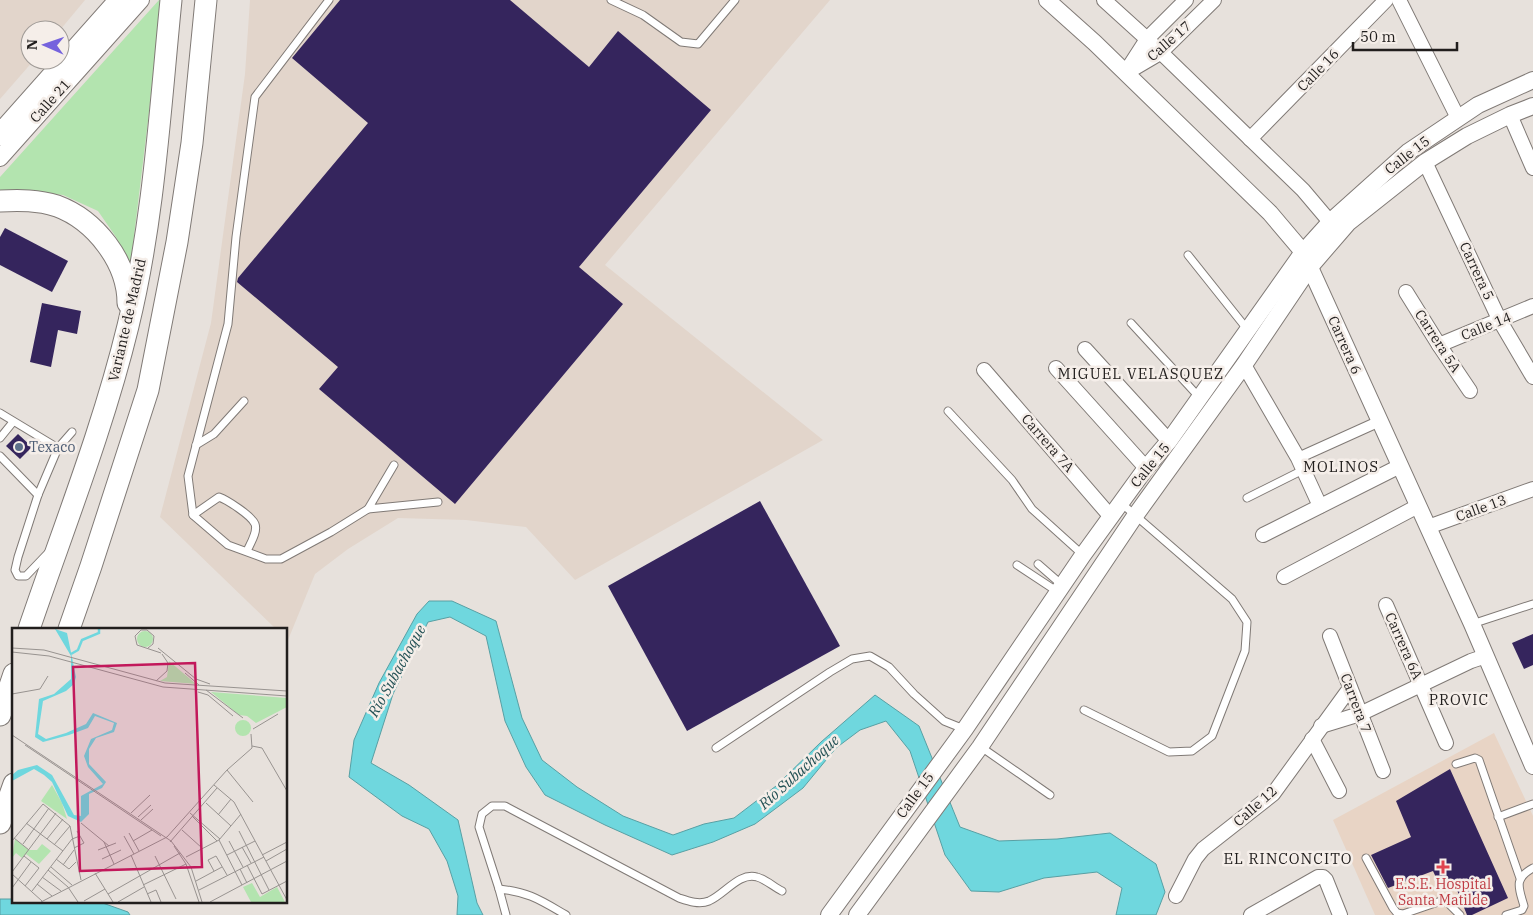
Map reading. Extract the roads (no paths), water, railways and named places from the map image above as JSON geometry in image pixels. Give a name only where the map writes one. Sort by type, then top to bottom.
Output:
[{"type":"main road","points":[[0,135],[120,0]]},
{"type":"main road","name":"Variante de Madrid","points":[[29,628],[111,387],[128,326],[148,225],[171,0]]},
{"type":"main road","points":[[192,142],[206,0]]},
{"type":"main road","points":[[69,628],[148,390],[219,0]]},
{"type":"main road","points":[[0,201],[29,200],[58,206],[84,221],[105,241],[120,267],[128,296],[128,326]]},
{"type":"main road","points":[[0,715],[12,680]]},
{"type":"main road","points":[[0,823],[12,790]]},
{"type":"street","name":"Calle 21","points":[[0,158],[141,0]]},
{"type":"street","name":"Carrera 6","points":[[1047,0],[1095,43],[1270,213],[1307,260],[1472,624],[1533,766]]},
{"type":"street","points":[[1104,0],[1147,39],[1302,190],[1335,227]]},
{"type":"street","name":"Calle 17","points":[[1126,73],[1147,39],[1186,0]]},
{"type":"street","name":"Calle 17","points":[[1126,73],[1160,53],[1214,0]]},
{"type":"street","name":"Calle 16","points":[[1250,139],[1386,0]]},
{"type":"street","points":[[1399,0],[1458,118]]},
{"type":"street","name":"Calle 15","points":[[829,915],[964,729],[1083,555],[1146,468],[1169,441],[1248,330],[1307,260],[1335,227],[1408,152],[1478,105],[1533,80]]},
{"type":"street","name":"Calle 15","points":[[1335,227],[1348,223],[1425,162],[1467,136],[1533,106]]},
{"type":"street","points":[[1510,115],[1533,168]]},
{"type":"street","name":"Carrera 5","points":[[1425,162],[1500,321],[1533,377]]},
{"type":"street","name":"Calle 15","points":[[857,915],[980,747],[1135,516],[1244,365],[1307,260]]},
{"type":"street","name":"Carrera 5A","points":[[1406,292],[1470,390]]},
{"type":"street","name":"Calle 14","points":[[1439,345],[1533,306]]},
{"type":"street","points":[[1085,349],[1169,441]]},
{"type":"street","points":[[1244,365],[1300,464],[1320,506]]},
{"type":"street","points":[[1056,368],[1146,468]]},
{"type":"street","name":"Carrera 7A","points":[[984,370],[1116,510]]},
{"type":"street","points":[[1300,464],[1380,421]]},
{"type":"street","points":[[1263,535],[1400,466]]},
{"type":"street","name":"Calle 13","points":[[1428,527],[1533,489]]},
{"type":"street","points":[[1284,577],[1418,506]]},
{"type":"street","name":"Carrera 6A","points":[[1386,605],[1446,743]]},
{"type":"street","name":"Carrera 7","points":[[1330,636],[1383,771]]},
{"type":"street","points":[[1322,726],[1360,714],[1420,684],[1486,656]]},
{"type":"street","name":"Calle 12","points":[[1176,896],[1195,860],[1204,849],[1273,794],[1350,688]]},
{"type":"street","points":[[964,729],[980,747]]},
{"type":"street","points":[[1312,739],[1339,791]]},
{"type":"street","points":[[1251,915],[1272,909],[1318,876],[1326,880],[1340,915]]},
{"type":"lane","points":[[329,0],[255,97],[236,237],[228,324],[188,476],[193,514],[228,545],[266,558],[282,559],[368,509],[438,502]]},
{"type":"lane","points":[[612,0],[643,15],[681,42],[698,44],[735,0]]},
{"type":"lane","points":[[1188,254],[1248,330]]},
{"type":"lane","points":[[1131,323],[1199,397]]},
{"type":"lane","points":[[196,445],[214,434],[244,401]]},
{"type":"lane","points":[[948,411],[1012,480],[1032,509],[1083,555]]},
{"type":"lane","points":[[0,413],[58,448]]},
{"type":"lane","points":[[0,438],[13,422]]},
{"type":"lane","points":[[58,542],[26,576],[18,576],[15,570],[18,556],[38,495],[58,448],[72,432]]},
{"type":"lane","points":[[0,456],[38,495]]},
{"type":"lane","points":[[368,509],[394,464]]},
{"type":"lane","points":[[1247,498],[1300,464]]},
{"type":"lane","points":[[193,514],[214,499],[219,497],[226,500],[249,517],[255,524],[255,532],[247,552]]},
{"type":"lane","points":[[1084,710],[1169,752],[1192,751],[1212,736],[1245,651],[1247,622],[1232,599],[1135,516],[1116,510]]},
{"type":"lane","points":[[1038,564],[1060,589]]},
{"type":"lane","points":[[1017,565],[1060,589]]},
{"type":"lane","points":[[1472,624],[1533,604]]},
{"type":"lane","points":[[716,748],[830,672],[852,659],[870,656],[889,667],[914,694],[944,721],[964,729]]},
{"type":"lane","points":[[980,747],[1050,795]]},
{"type":"lane","points":[[1456,764],[1475,758],[1478,760],[1520,878],[1519,886],[1524,906],[1522,910],[1506,915]]},
{"type":"lane","points":[[1498,817],[1533,804]]},
{"type":"lane","points":[[506,915],[479,827],[482,814],[492,806],[505,806],[679,898],[693,903],[708,901],[741,879],[750,877],[757,877],[782,891]]},
{"type":"lane","points":[[1366,858],[1397,913],[1403,914],[1441,901],[1448,903],[1460,915]]},
{"type":"lane","points":[[1520,878],[1533,868]]},
{"type":"lane","points":[[499,889],[517,890],[530,895],[566,915]]},
{"type":"water","name":"Río Subachoque","points":[[429,601],[452,601],[496,621],[522,718],[542,760],[577,787],[623,816],[673,835],[704,824],[734,818],[776,786],[821,742],[875,695],[919,726],[960,827],[999,841],[1057,839],[1110,833],[1156,864],[1165,892],[1156,915],[1116,915],[1122,888],[1097,872],[1044,878],[999,892],[971,891],[945,855],[910,751],[886,721],[860,730],[836,748],[803,788],[755,824],[713,842],[672,855],[545,795],[526,767],[505,721],[486,636],[450,617],[428,622],[393,694],[371,763],[409,785],[458,820],[477,903],[483,915],[457,915],[458,896],[447,861],[429,829],[402,816],[349,777],[354,740],[379,683],[417,614]]},
{"type":"water","points":[[0,899],[12,899],[12,902],[100,902],[128,912],[130,915],[0,915]]},
{"type":"place","name":"Texaco","points":[[19,447]]},
{"type":"place","name":"E.S.E. Hospital Santa Matilde","points":[[1443,867]]},
{"type":"district","name":"MIGUEL VELASQUEZ","points":[[1141,374]]},
{"type":"district","name":"MOLINOS","points":[[1341,467]]},
{"type":"district","name":"PROVIC","points":[[1459,700]]},
{"type":"district","name":"EL RINCONCITO","points":[[1288,859]]}]
